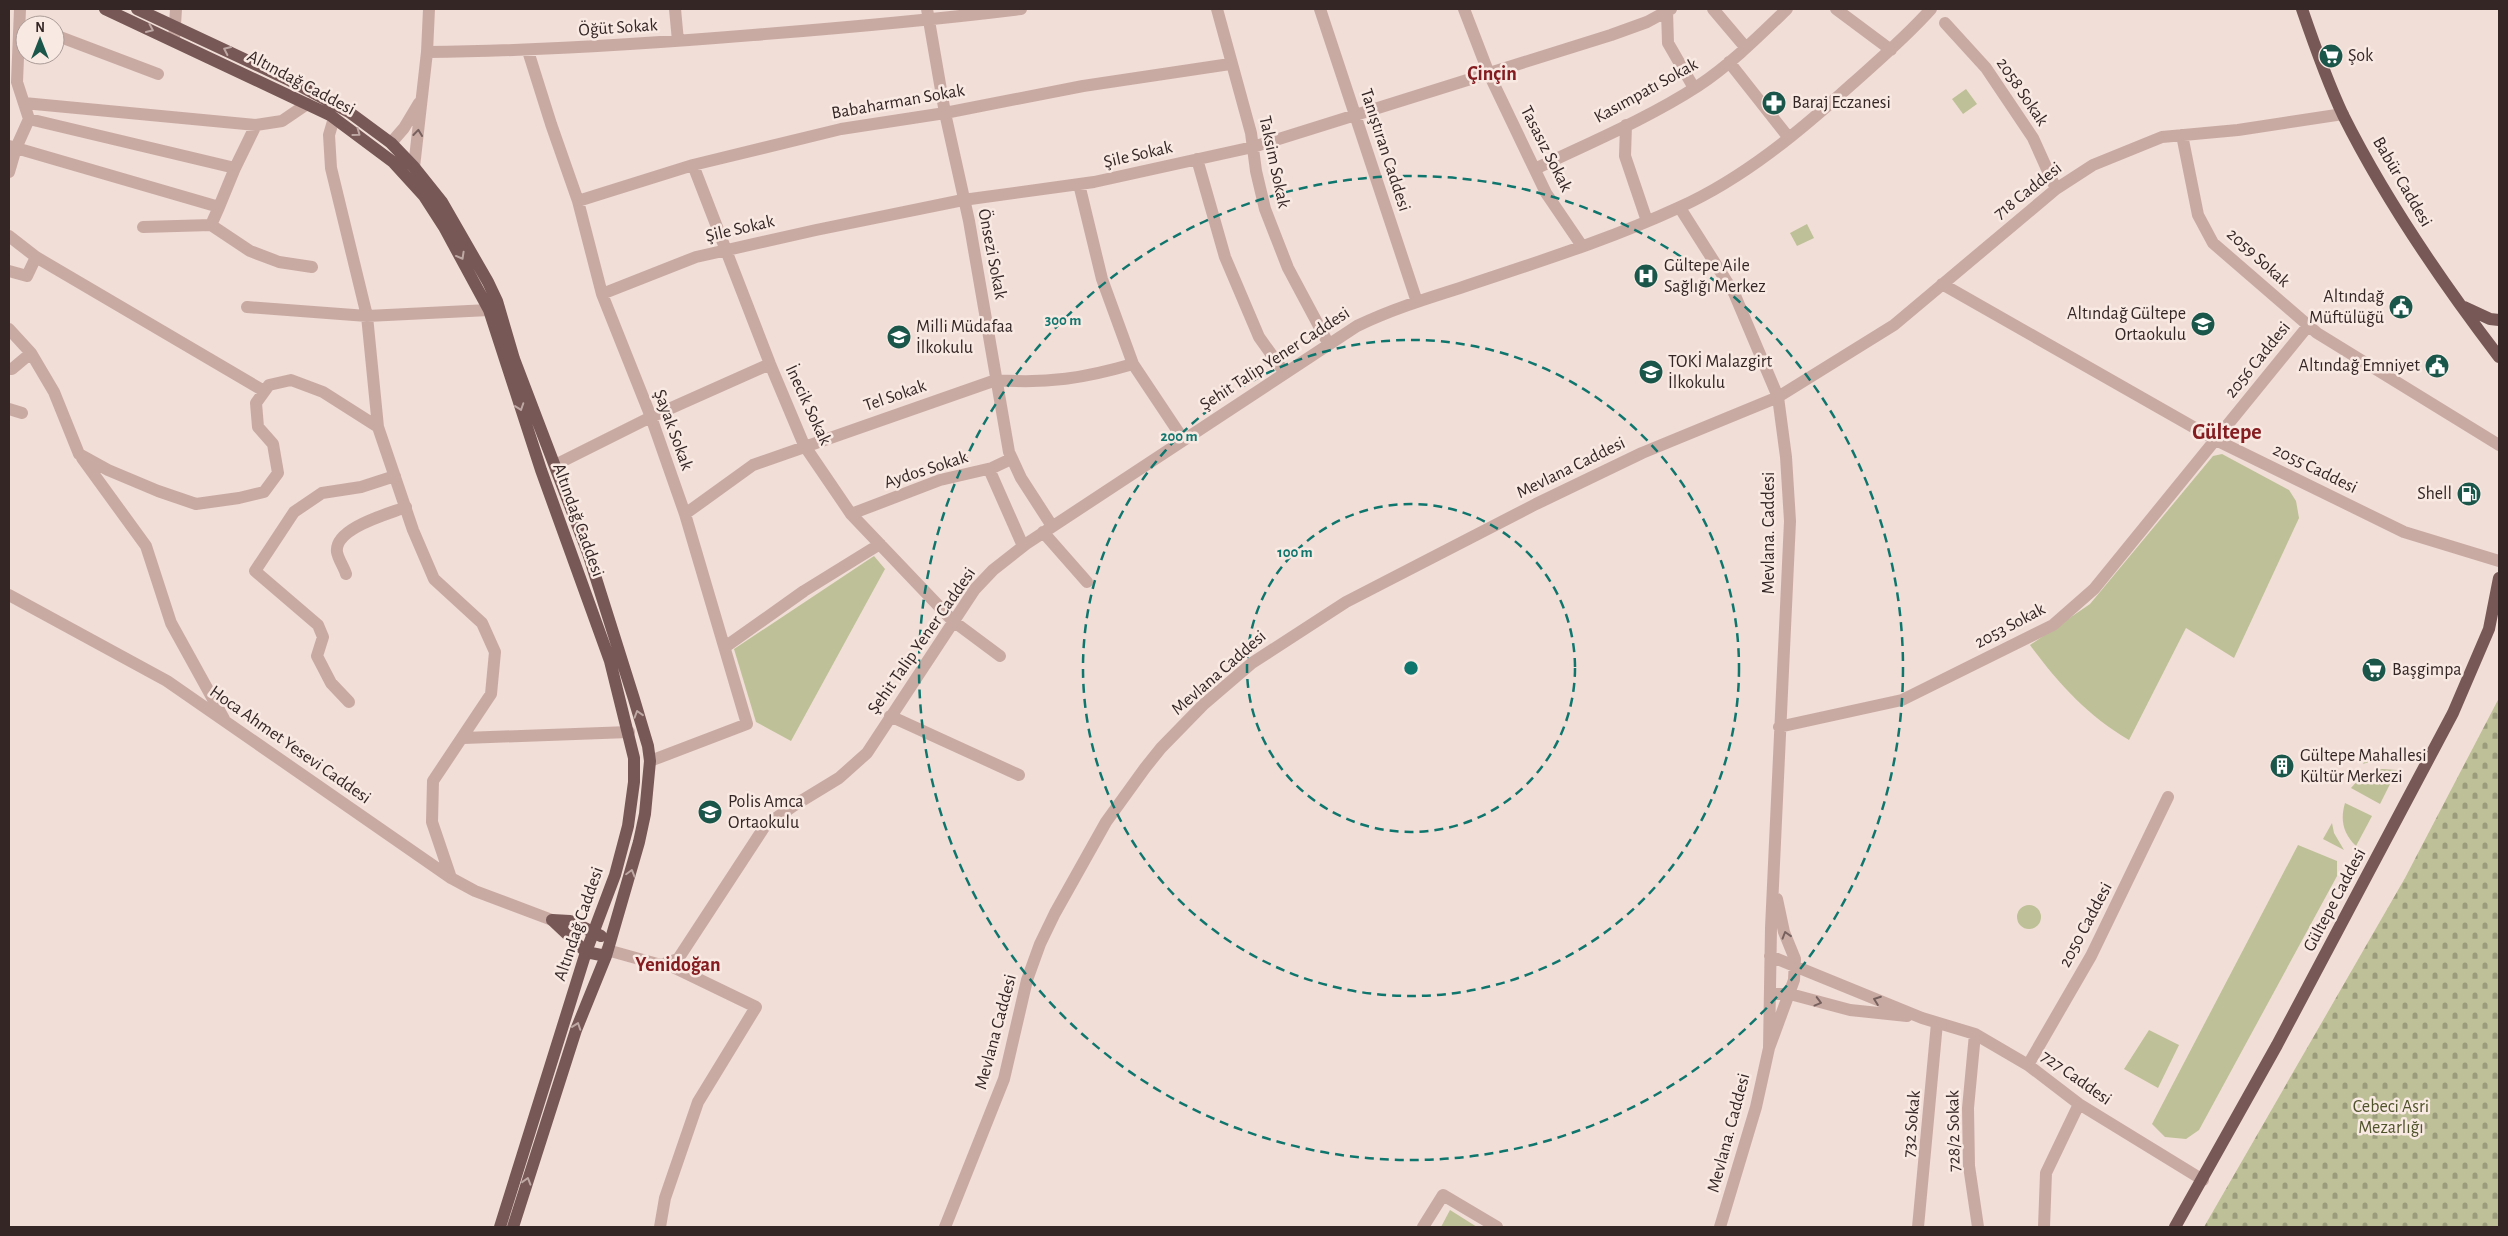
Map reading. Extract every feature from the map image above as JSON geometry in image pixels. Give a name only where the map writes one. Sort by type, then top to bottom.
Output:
[{"type":"main road","name":"Altındağ Caddesi","points":[[105,9],[174,40],[334,118],[378,149],[397,166],[424,196],[444,227],[489,310],[541,470],[606,650],[634,758],[634,776],[628,826],[615,875],[586,952],[500,1227]]},
{"type":"main road","name":"Altındağ Caddesi","points":[[137,9],[335,103],[391,142],[414,167],[450,214],[491,287],[514,359],[588,553],[646,737],[650,761],[645,814],[639,842],[608,949],[576,1030],[513,1227]]},
{"type":"main road","name":"Babür Caddesi","points":[[2302,9],[2343,114],[2394,207],[2499,357]]},
{"type":"main road","points":[[378,149],[391,142]]},
{"type":"main road","points":[[2462,306],[2474,313],[2499,320]]},
{"type":"main road","name":"Gültepe Caddesi","points":[[2175,1227],[2203,1180],[2295,1012],[2453,713],[2489,629],[2499,578]]},
{"type":"main road","name":"Hoca Ahmet Yesevi Caddesi","points":[[552,920],[570,921],[594,932],[608,949]]},
{"type":"main road","name":"Hoca Ahmet Yesevi Caddesi","points":[[552,920],[586,952]]},
{"type":"main road","points":[[586,952],[608,949]]},
{"type":"street","points":[[174,40],[176,9]]},
{"type":"street","points":[[414,167],[427,52],[429,9]]},
{"type":"street","points":[[676,9],[678,41]]},
{"type":"street","name":"Öğüt Sokak","points":[[427,52],[528,51],[678,41],[928,15],[1021,9]]},
{"type":"street","name":"Taksim Sokak","points":[[1217,9],[1230,64],[1248,122],[1258,182],[1270,225],[1296,285],[1328,343]]},
{"type":"street","name":"Tanıştıran Caddesi","points":[[1320,9],[1417,302]]},
{"type":"street","name":"Tasasız Sokak","points":[[1464,9],[1489,74],[1546,193],[1582,246]]},
{"type":"street","points":[[1713,9],[1746,48]]},
{"type":"street","name":"Kasımpatı Sokak","points":[[1535,169],[1626,125],[1694,88],[1746,48],[1787,9]]},
{"type":"street","points":[[1836,9],[1891,50]]},
{"type":"street","name":"Şehit Talip Yener Caddesi","points":[[667,964],[678,959],[765,826],[779,814],[834,783],[867,753],[953,622],[984,580],[1023,546],[1328,343],[1366,322],[1417,302],[1582,246],[1680,208],[1754,164],[1789,138],[1891,50],[1932,9]]},
{"type":"street","points":[[1669,10],[1668,43],[1694,88]]},
{"type":"street","name":"Şile Sokak","points":[[602,294],[696,257],[963,200],[1079,184],[1253,147],[1611,35],[1647,22],[1669,10]]},
{"type":"street","name":"Önsezi Sokak","points":[[928,15],[945,113],[969,221],[1011,459],[1048,529],[1087,582]]},
{"type":"street","name":"2058 Sokak","points":[[1945,23],[1986,68],[2033,138],[2056,189]]},
{"type":"street","points":[[65,38],[158,74]]},
{"type":"street","name":"Şayak Sokak","points":[[528,51],[578,201],[602,294],[651,417],[685,514],[748,724],[650,761]]},
{"type":"street","points":[[1729,62],[1789,138]]},
{"type":"street","name":"Babaharman Sokak","points":[[578,201],[692,165],[841,128],[945,113],[1083,86],[1230,64]]},
{"type":"street","points":[[19,65],[17,82],[30,119]]},
{"type":"street","points":[[391,142],[404,128],[421,99]]},
{"type":"street","points":[[24,103],[256,125],[282,121],[307,104]]},
{"type":"street","name":"718 Caddesi","points":[[1778,397],[1894,325],[2056,189],[2093,165],[2162,138],[2247,129],[2343,114]]},
{"type":"street","points":[[334,118],[329,135],[330,168],[367,316],[378,427],[434,579],[482,623],[495,652],[491,694],[464,738],[433,782],[432,822],[451,878]]},
{"type":"street","points":[[9,172],[12,147],[30,119]]},
{"type":"street","points":[[30,119],[235,168]]},
{"type":"street","points":[[211,225],[235,168],[256,125]]},
{"type":"street","points":[[1626,125],[1625,156],[1646,221]]},
{"type":"street","name":"2059 Sokak","points":[[2182,135],[2198,215],[2213,243],[2317,333],[2499,445]]},
{"type":"street","points":[[12,147],[219,207]]},
{"type":"street","points":[[1197,159],[1224,257],[1259,337],[1284,372]]},
{"type":"street","name":"İnecik Sokak","points":[[692,165],[804,445],[852,514],[953,622],[1000,656]]},
{"type":"street","points":[[1079,184],[1102,279],[1134,364],[1184,439]]},
{"type":"street","name":"Mevlana. Caddesi","points":[[1680,208],[1734,293],[1778,397],[1786,457],[1790,521],[1770,956],[1769,1048]]},
{"type":"street","points":[[142,227],[211,225],[250,251],[279,262],[312,267]]},
{"type":"street","points":[[9,236],[36,257],[264,391]]},
{"type":"street","points":[[9,271],[28,276],[36,257]]},
{"type":"street","name":"2055 Caddesi","points":[[1942,284],[2216,440],[2404,532],[2499,561]]},
{"type":"street","points":[[247,307],[367,316],[489,310]]},
{"type":"street","name":"2056 Caddesi","points":[[2216,440],[2308,326]]},
{"type":"street","points":[[9,329],[31,353],[54,392],[79,454],[146,546],[171,623],[226,722]]},
{"type":"street","points":[[9,369],[12,369],[31,353]]},
{"type":"street","points":[[555,466],[651,417],[770,364]]},
{"type":"street","name":"Tel Sokak","points":[[685,514],[753,464],[996,380],[1030,383],[1087,377],[1134,364]]},
{"type":"street","points":[[79,454],[108,470],[158,492],[196,504],[240,498],[264,492],[278,473],[272,444],[258,427],[256,403],[269,385],[291,380],[323,392],[378,427]]},
{"type":"street","name":"Mevlana Caddesi","points":[[945,1227],[1004,1080],[1022,999],[1048,926],[1094,842],[1126,794],[1162,748],[1203,705],[1252,663],[1346,602],[1608,469],[1778,397]]},
{"type":"street","points":[[9,408],[22,413]]},
{"type":"street","name":"2053 Sokak","points":[[1780,727],[1902,700],[2052,625],[2094,589],[2216,440]]},
{"type":"street","name":"Aydos Sokak","points":[[852,514],[940,480],[989,469],[1011,459]]},
{"type":"street","points":[[989,469],[1023,546]]},
{"type":"street","points":[[349,702],[331,683],[317,656],[323,637],[318,625],[255,571],[294,512],[322,493],[361,487],[395,476]]},
{"type":"street","points":[[346,574],[337,551],[341,537],[352,529],[406,507]]},
{"type":"street","points":[[724,647],[804,591],[880,544]]},
{"type":"street","name":"Hoca Ahmet Yesevi Caddesi","points":[[9,595],[167,681],[451,878],[475,890],[552,920]]},
{"type":"street","points":[[890,716],[1019,775]]},
{"type":"street","points":[[464,738],[628,732]]},
{"type":"street","name":"2050 Caddesi","points":[[2028,1065],[2091,956],[2168,797]]},
{"type":"street","name":"Mevlana. Caddesi","points":[[1720,1227],[1756,1107],[1769,1048],[1790,994],[1796,966],[1784,932],[1774,884]]},
{"type":"street","points":[[608,949],[650,963],[667,964],[756,1007],[698,1102],[665,1198],[660,1227]]},
{"type":"street","name":"727 Caddesi","points":[[1770,956],[1832,983],[1922,1018],[1975,1034],[2028,1065],[2079,1104],[2203,1180]]},
{"type":"street","name":"727 Caddesi","points":[[1770,994],[1790,994],[1850,1010],[1922,1018]]},
{"type":"street","name":"732 Sokak","points":[[1918,1227],[1937,1023]]},
{"type":"street","name":"728/2 Sokak","points":[[1975,1034],[1968,1108],[1969,1166],[1978,1227]]},
{"type":"street","points":[[2044,1227],[2046,1173],[2079,1104]]},
{"type":"street","points":[[1423,1227],[1443,1195],[1497,1227]]},
{"type":"green space","points":[[1966,89],[1977,104],[1963,114],[1952,99]]},
{"type":"green space","points":[[1807,224],[1814,238],[1797,246],[1790,233]]},
{"type":"green space","points":[[2222,454],[2289,490],[2296,501],[2299,518],[2234,658],[2186,628],[2129,740],[2114,731],[2075,698],[2030,645],[2090,604],[2213,456]]},
{"type":"green space","points":[[874,556],[885,569],[791,741],[756,722],[734,649]]},
{"type":"green space","name":"Cebeci Asri Mezarlığı","points":[[2499,698],[2499,1227],[2204,1227],[2405,878]]},
{"type":"green space","points":[[2371,750],[2389,759],[2375,760],[2363,764]]},
{"type":"green space","points":[[2382,769],[2397,770],[2380,804],[2351,788],[2365,776]]},
{"type":"green space","points":[[2345,803],[2372,816],[2356,846],[2345,831],[2343,815]]},
{"type":"green space","points":[[2332,823],[2334,833],[2344,850],[2323,839]]},
{"type":"green space","points":[[2298,845],[2337,861],[2337,876],[2199,1130],[2186,1139],[2165,1137],[2152,1124]]},
{"type":"green space","points":[[2029,905],[2037,909],[2041,917],[2037,925],[2029,929],[2021,925],[2017,917],[2021,909]]},
{"type":"green space","points":[[2149,1030],[2179,1045],[2158,1088],[2124,1069]]},
{"type":"green space","points":[[1450,1210],[1477,1227],[1441,1227]]},
{"type":"place","name":"Şok","points":[[2331,56]]},
{"type":"place","name":"Baraj Eczanesi","points":[[1774,103]]},
{"type":"place","name":"Gültepe Aile Sağlığı Merkez","points":[[1646,276]]},
{"type":"place","name":"Altındağ Müftülüğü","points":[[2401,307]]},
{"type":"place","name":"Altındağ Gültepe Ortaokulu","points":[[2203,324]]},
{"type":"place","name":"Milli Müdafaa İlkokulu","points":[[899,337]]},
{"type":"place","name":"Altındağ Emniyet","points":[[2437,366]]},
{"type":"place","name":"TOKİ Malazgirt İlkokulu","points":[[1651,372]]},
{"type":"place","name":"Shell","points":[[2469,494]]},
{"type":"place","name":"Başgimpa","points":[[2374,670]]},
{"type":"place","name":"Gültepe Mahallesi Kültür Merkezi","points":[[2282,766]]},
{"type":"place","name":"Polis Amca Ortaokulu","points":[[710,812]]},
{"type":"district","name":"Çinçin","points":[[1492,74]]},
{"type":"district","name":"Gültepe","points":[[2227,432]]},
{"type":"district","name":"Yenidoğan","points":[[678,965]]}]
